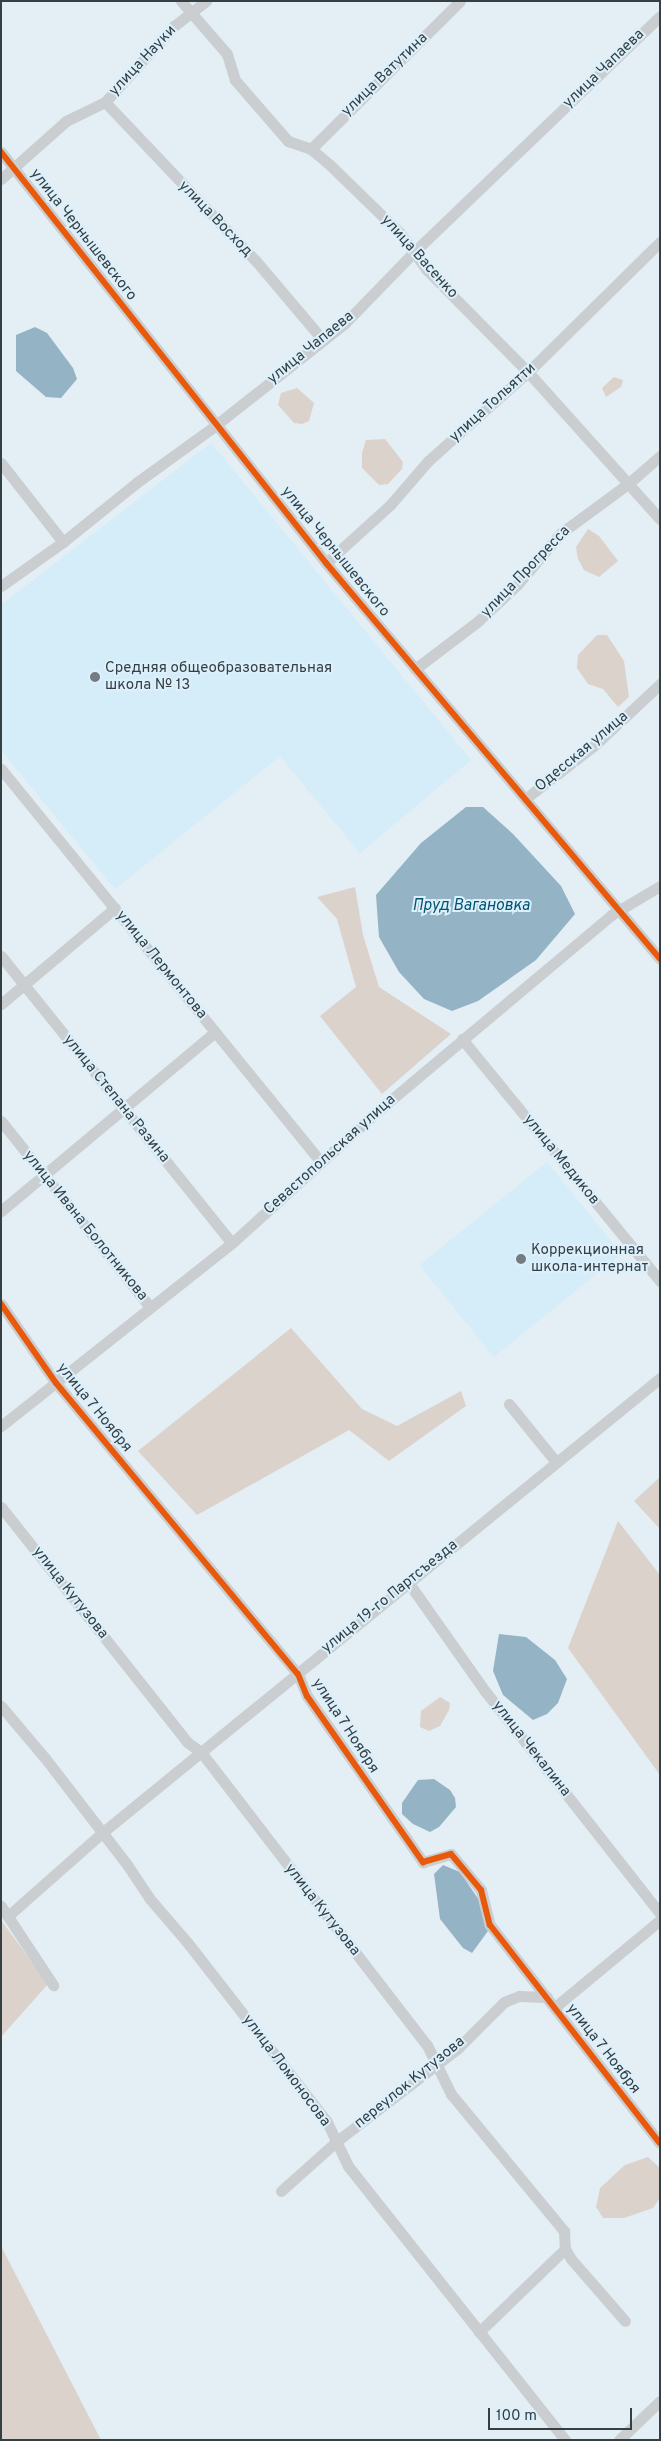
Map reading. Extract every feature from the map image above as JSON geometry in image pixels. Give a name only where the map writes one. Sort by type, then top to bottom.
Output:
[{"type":"street","name":"улица Васенко","points":[[181,1],[228,54],[235,80],[288,141],[311,149],[400,233],[413,253],[528,372],[660,519]]},
{"type":"street","name":"улица Науки","points":[[105,102],[174,26],[206,1]]},
{"type":"street","name":"улица Ватутина","points":[[311,149],[460,1]]},
{"type":"street","name":"улица Чапаева","points":[[1,586],[63,542],[136,482],[216,425],[322,339],[344,324],[413,253],[660,16]]},
{"type":"street","points":[[1,179],[66,121],[105,102]]},
{"type":"street","name":"улица Восход","points":[[105,102],[256,261],[322,339]]},
{"type":"street","name":"улица Чернышевского","points":[[1,152],[326,562],[660,959]]},
{"type":"street","name":"улица Тольятти","points":[[326,562],[390,505],[428,462],[528,372],[660,242]]},
{"type":"street","name":"улица Прогресса","points":[[415,670],[478,622],[517,584],[561,533],[629,483],[660,456]]},
{"type":"street","points":[[1,463],[63,542]]},
{"type":"street","name":"Одесская улица","points":[[524,799],[596,744],[660,684]]},
{"type":"street","name":"улица Лермонтова","points":[[1,769],[321,1162]]},
{"type":"street","name":"Севастопольская улица","points":[[1,1426],[232,1242],[462,1040],[618,910],[660,886]]},
{"type":"street","points":[[1,1004],[115,908]]},
{"type":"street","name":"улица Степана Разина","points":[[1,956],[232,1242]]},
{"type":"street","points":[[1,1211],[215,1032]]},
{"type":"street","name":"улица Медиков","points":[[462,1040],[660,1281]]},
{"type":"street","name":"улица Ивана Болотникова","points":[[1,1121],[150,1307]]},
{"type":"street","name":"улица 7 Ноября","points":[[1,1304],[56,1383],[298,1674],[307,1696],[423,1862],[451,1854],[482,1890],[490,1925],[660,2143]]},
{"type":"street","name":"улица 19-го Партсъезда","points":[[8,1916],[103,1832],[660,1378]]},
{"type":"street","points":[[510,1404],[556,1462]]},
{"type":"street","name":"улица Кутузова","points":[[1,1507],[188,1742],[201,1752],[427,2046],[451,2094],[564,2232],[565,2249],[625,2321]]},
{"type":"street","name":"улица Чекалина","points":[[408,1582],[485,1691],[660,1913]]},
{"type":"street","name":"улица Ломоносова","points":[[1,1706],[103,1832],[150,1899],[187,1942],[326,2122],[348,2166],[565,2440]]},
{"type":"street","points":[[1,1906],[53,1985]]},
{"type":"street","points":[[555,2007],[660,1920]]},
{"type":"street","name":"переулок Кутузова","points":[[282,2191],[336,2141],[435,2063],[458,2048],[504,2002],[518,1996],[547,1997]]},
{"type":"street","points":[[479,2332],[565,2249]]},
{"type":"street","points":[[619,2440],[660,2401]]},
{"type":"shaded area","points":[[614,377],[623,380],[621,387],[606,397],[602,388]]},
{"type":"shaded area","points":[[297,388],[314,403],[309,421],[302,424],[294,423],[278,405],[281,393]]},
{"type":"shaded area","points":[[385,439],[403,462],[402,469],[388,484],[379,485],[362,468],[362,453],[366,440]]},
{"type":"shaded area","points":[[211,443],[471,760],[360,853],[280,756],[115,889],[1,750],[1,605]]},
{"type":"shaded area","points":[[588,529],[599,536],[618,561],[599,577],[584,570],[578,559],[576,547]]},
{"type":"shaded area","points":[[597,635],[607,635],[624,661],[629,697],[618,707],[603,689],[588,684],[577,668],[578,655]]},
{"type":"shaded area","points":[[355,887],[363,935],[379,987],[451,1034],[382,1094],[320,1016],[356,987],[337,919],[317,897]]},
{"type":"shaded area","name":"Коррекционная школа-интернат","points":[[547,1162],[621,1254],[494,1357],[420,1265]]},
{"type":"shaded area","points":[[291,1328],[362,1409],[397,1426],[461,1391],[466,1406],[389,1461],[349,1430],[197,1515],[138,1451]]},
{"type":"shaded area","points":[[660,1477],[660,1529],[634,1501]]},
{"type":"shaded area","points":[[618,1521],[660,1575],[660,1775],[568,1648]]},
{"type":"shaded area","points":[[440,1697],[450,1703],[449,1710],[440,1726],[429,1731],[420,1727],[421,1711]]},
{"type":"shaded area","points":[[1,1920],[48,1984],[1,2037]]},
{"type":"shaded area","points":[[648,2157],[660,2168],[660,2198],[653,2208],[624,2218],[603,2218],[596,2207],[600,2188],[625,2165]]},
{"type":"shaded area","points":[[1,2246],[101,2440],[1,2440]]},
{"type":"water","points":[[35,327],[47,333],[73,368],[77,379],[61,398],[46,397],[16,371],[16,335]]},
{"type":"water","name":"Пруд Вагановка","points":[[466,807],[483,807],[513,834],[561,886],[575,914],[536,960],[478,1001],[452,1011],[424,999],[399,972],[379,937],[376,895],[421,843]]},
{"type":"water","points":[[499,1634],[526,1637],[555,1660],[567,1679],[558,1703],[547,1714],[533,1720],[503,1695],[493,1671]]},
{"type":"water","points":[[434,1779],[450,1790],[455,1798],[456,1807],[439,1827],[430,1832],[413,1824],[402,1814],[402,1803],[418,1780]]},
{"type":"water","points":[[443,1865],[460,1872],[479,1900],[488,1931],[472,1953],[463,1948],[440,1919],[434,1874]]},
{"type":"cycle path","points":[[1,152],[326,563],[660,959]]},
{"type":"cycle path","points":[[1,1304],[56,1383],[298,1674],[307,1696],[423,1862],[451,1854],[481,1890],[490,1925],[660,2143]]},
{"type":"place","name":"Средняя общеобразовательная школа № 13","points":[[95,677]]},
{"type":"place","name":"Коррекционная школа-интернат","points":[[521,1259]]}]
